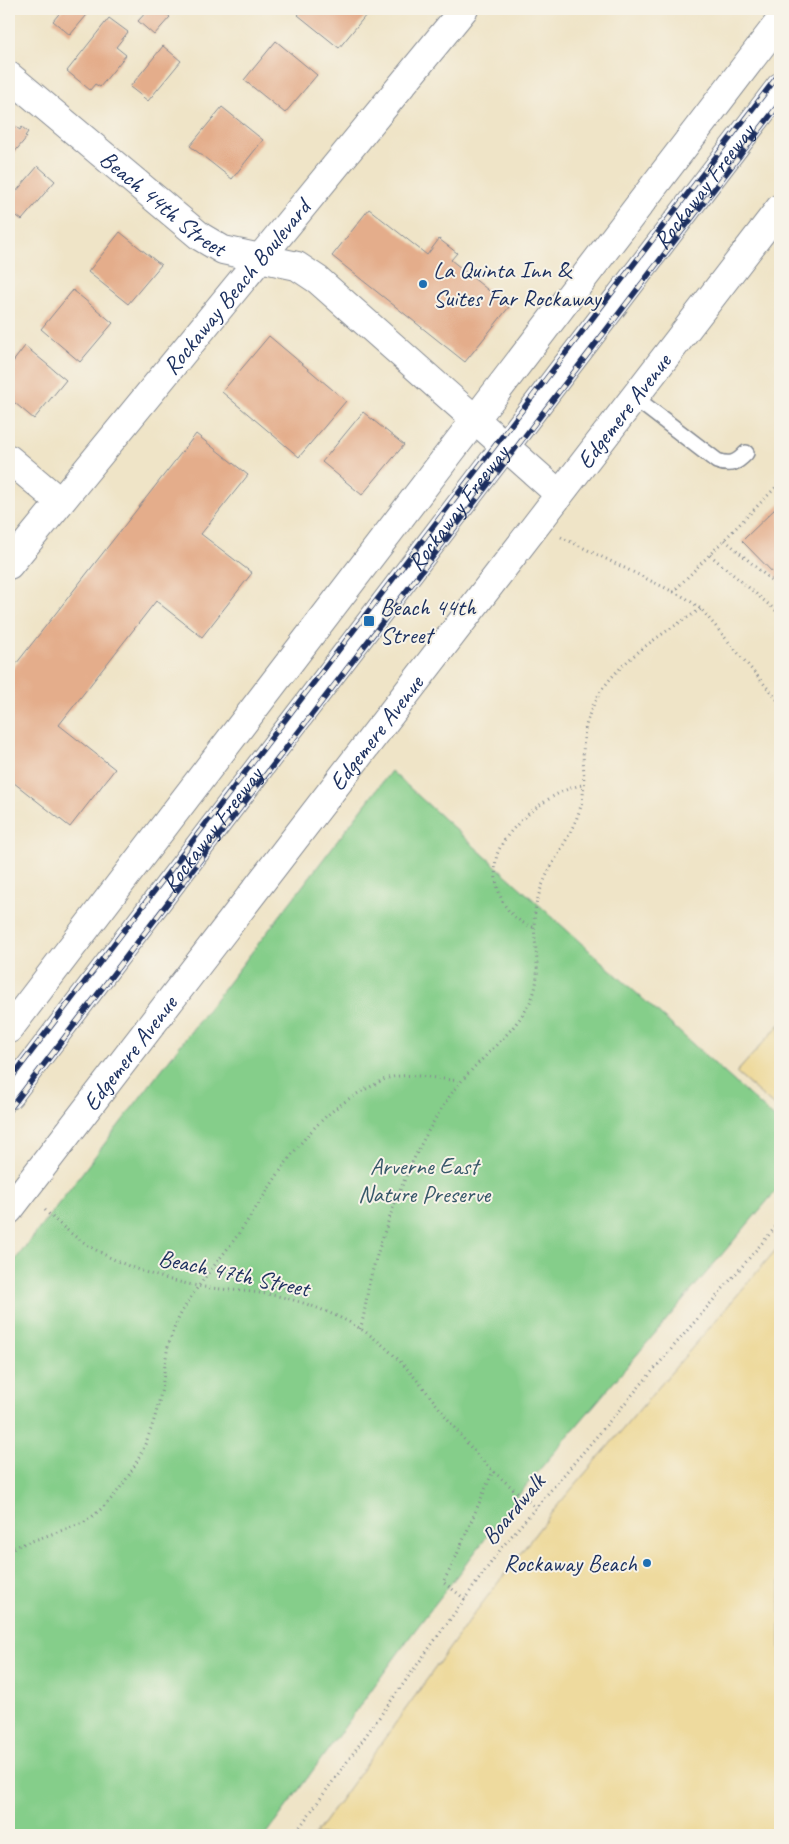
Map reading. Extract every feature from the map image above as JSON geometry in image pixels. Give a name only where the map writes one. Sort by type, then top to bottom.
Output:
[{"type":"street","name":"Rockaway Beach Boulevard","points":[[9,565],[261,258],[459,11]]},
{"type":"street","name":"Rockaway Freeway","points":[[9,1029],[780,21]]},
{"type":"street","name":"Beach 44th Street","points":[[9,76],[201,237],[223,250],[297,266],[318,280],[559,494]]},
{"type":"street","name":"Rockaway Freeway","points":[[9,1095],[780,87]]},
{"type":"street","name":"Edgemere Avenue","points":[[9,1210],[780,208]]},
{"type":"street","points":[[9,459],[60,502]]},
{"type":"lane","points":[[635,398],[717,461],[730,464],[736,462],[746,453]]},
{"type":"path","points":[[673,592],[780,484]]},
{"type":"path","points":[[560,536],[673,592],[701,610],[780,703]]},
{"type":"path","points":[[725,540],[780,588]]},
{"type":"path","points":[[710,555],[780,614]]},
{"type":"path","points":[[360,1329],[366,1310],[370,1279],[398,1198],[422,1145],[460,1081],[515,1024],[532,998],[538,975],[534,927],[540,891],[555,857],[573,826],[583,798],[584,736],[587,722],[599,696],[610,681],[636,654],[701,610]]},
{"type":"path","points":[[534,927],[518,920],[504,904],[496,881],[497,855],[510,832],[536,809],[569,788],[584,785]]},
{"type":"path","points":[[9,1549],[83,1523],[103,1508],[112,1498],[132,1468],[148,1436],[161,1396],[171,1336],[183,1310],[244,1226],[280,1168],[338,1104],[388,1078],[409,1076],[460,1081]]},
{"type":"path","name":"Beach 47th Street","points":[[44,1209],[75,1238],[106,1256],[149,1274],[199,1286],[287,1298],[325,1311],[360,1329],[377,1340],[407,1368],[481,1460],[536,1508]]},
{"type":"path","name":"Boardwalk","points":[[294,1835],[503,1546],[780,1222]]},
{"type":"path","points":[[465,1599],[443,1582],[452,1566],[493,1471]]},
{"type":"green space","name":"Arverne East Nature Preserve","points":[[391,771],[780,1123],[780,1186],[529,1482],[412,1634],[266,1835],[9,1835],[9,1268]]},
{"type":"sand","points":[[780,1024],[780,1111],[736,1073]]},
{"type":"sand","name":"Rockaway Beach","points":[[780,1245],[780,1835],[315,1835],[474,1614],[552,1512]]},
{"type":"building","points":[[63,9],[92,9],[70,35],[53,21]]},
{"type":"building","points":[[149,9],[161,9],[170,17],[154,35],[138,21]]},
{"type":"building","points":[[303,9],[371,9],[339,48],[298,15]]},
{"type":"building","points":[[109,18],[128,32],[116,47],[126,55],[100,87],[95,84],[90,90],[67,71]]},
{"type":"building","points":[[276,41],[317,75],[285,113],[244,80]]},
{"type":"building","points":[[163,46],[181,61],[148,101],[130,87]]},
{"type":"building","points":[[222,107],[263,140],[232,179],[190,146]]},
{"type":"building","points":[[9,122],[20,130],[22,127],[28,132],[25,136],[27,137],[9,159]]},
{"type":"building","points":[[38,166],[55,181],[22,220],[9,210],[9,200]]},
{"type":"building","name":"La Quinta Inn & Suites Far Rockaway","points":[[369,209],[427,255],[439,239],[457,253],[451,260],[509,307],[465,362],[332,256]]},
{"type":"building","points":[[120,232],[161,265],[128,304],[88,272]]},
{"type":"building","points":[[73,290],[113,323],[80,362],[41,329]]},
{"type":"building","points":[[269,336],[346,401],[299,457],[222,392]]},
{"type":"building","points":[[25,346],[66,380],[34,419],[9,398],[9,367]]},
{"type":"building","points":[[363,412],[404,445],[362,495],[322,462]]},
{"type":"building","points":[[196,434],[248,475],[201,534],[252,573],[202,637],[156,601],[59,725],[115,769],[70,827],[9,779],[9,673]]},
{"type":"building","points":[[780,504],[780,580],[742,541]]},
{"type":"railway","points":[[9,1081],[780,73]]},
{"type":"railway","points":[[9,1110],[780,103]]},
{"type":"place","name":"La Quinta Inn & Suites Far Rockaway","points":[[423,284]]},
{"type":"place","name":"Beach 44th Street","points":[[369,621]]},
{"type":"place","name":"Rockaway Beach","points":[[647,1563]]}]
